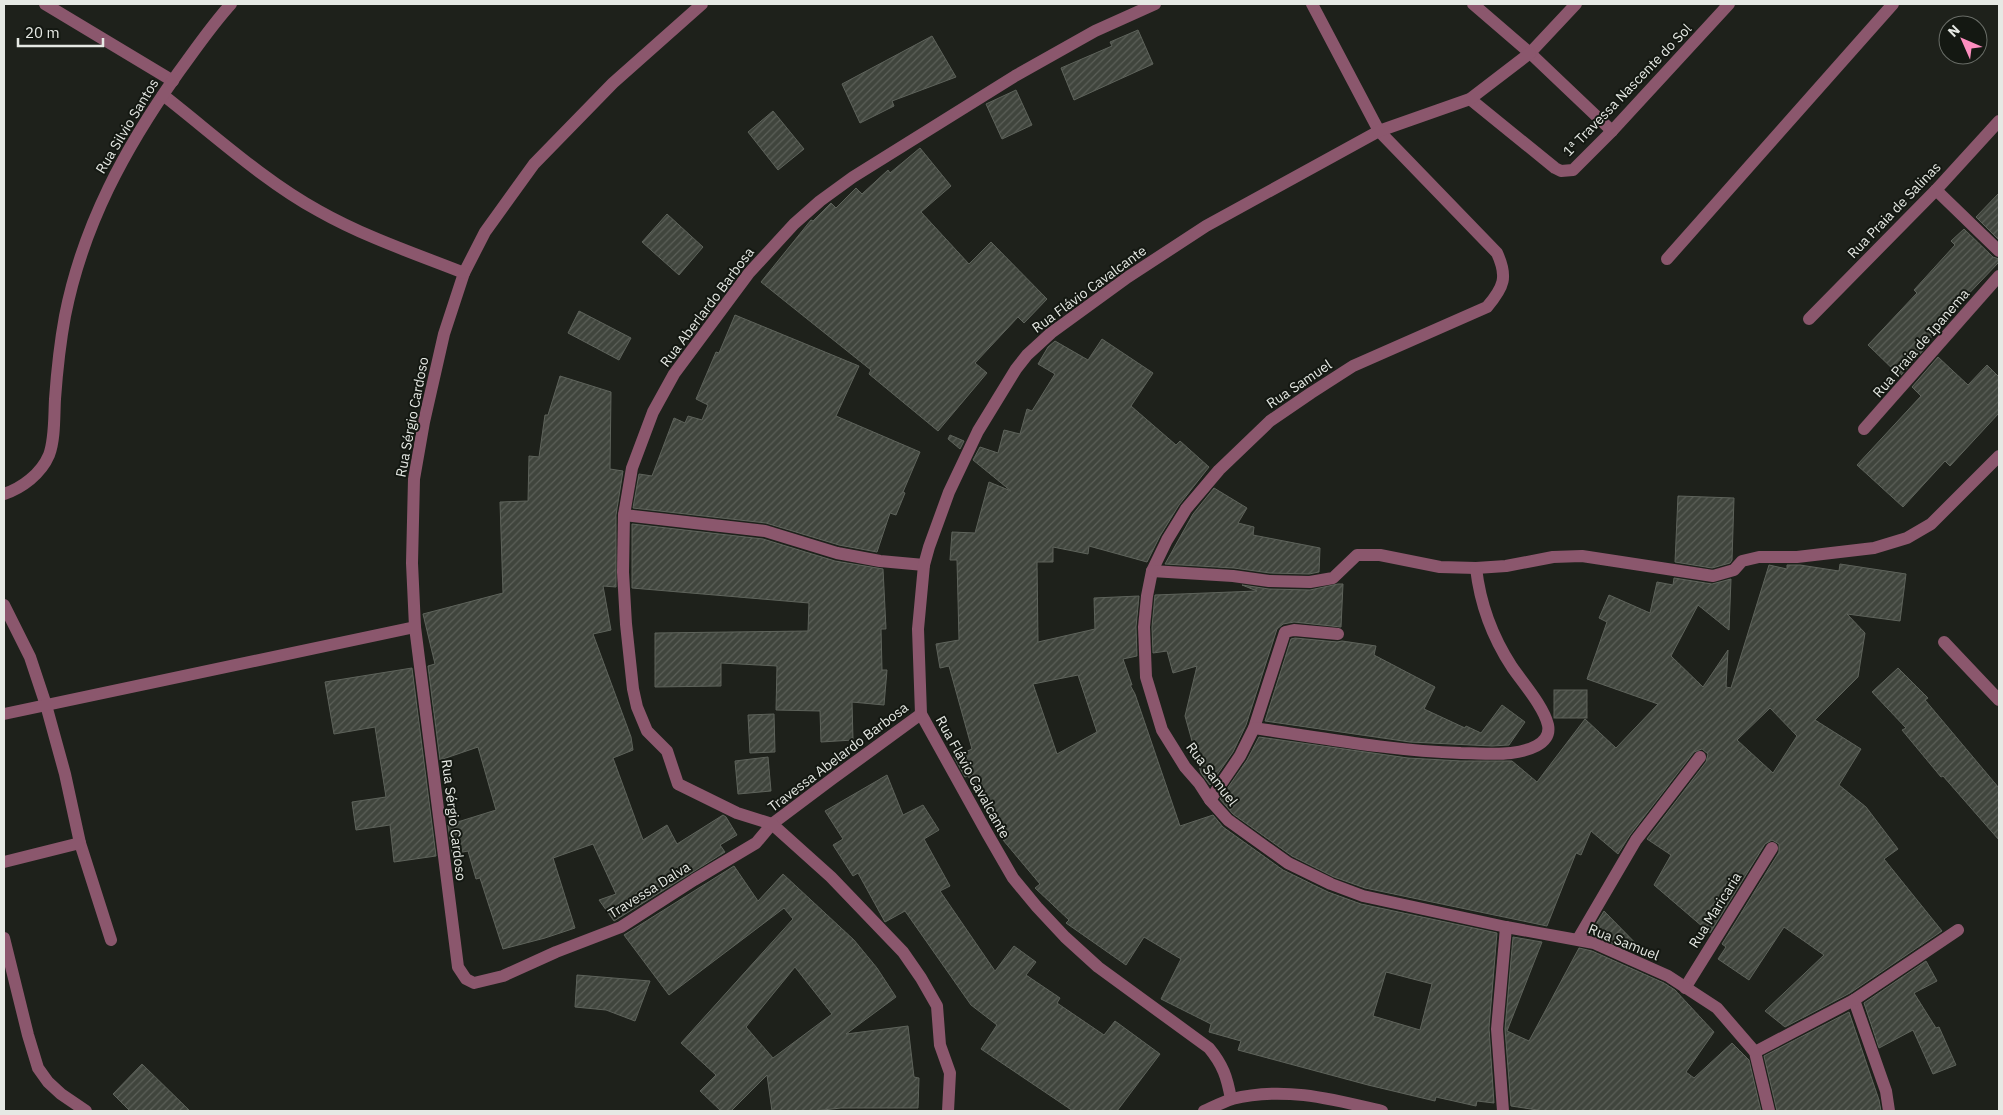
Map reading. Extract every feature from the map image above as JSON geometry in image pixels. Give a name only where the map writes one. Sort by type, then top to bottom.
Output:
[{"type":"street","points":[[45,4],[173,81]]},
{"type":"street","name":"Rua Silvio Santos","points":[[4,494],[35,476],[48,456],[52,433],[60,344],[71,287],[107,189],[132,143],[163,95],[214,23],[231,4]]},
{"type":"street","name":"Rua Sérgio Cardoso","points":[[474,983],[466,979],[458,967],[415,627],[412,563],[414,479],[424,422],[444,334],[464,273],[485,232],[534,164],[613,83],[702,4]]},
{"type":"street","name":"Rua Aberlardo Barbosa","points":[[948,1111],[950,1072],[940,1045],[937,1006],[903,952],[831,876],[772,824],[737,813],[678,784],[666,751],[647,731],[637,707],[633,689],[623,572],[624,515],[632,468],[653,412],[674,374],[749,273],[794,224],[853,176],[1006,81],[1094,31],[1155,4]]},
{"type":"street","points":[[1312,4],[1379,131]]},
{"type":"street","points":[[1473,4],[1530,53],[1612,131]]},
{"type":"street","name":"Rua Flávio Cavalcante","points":[[1231,1099],[1227,1079],[1220,1061],[1208,1048],[1098,967],[1065,937],[1013,878],[994,847],[921,714],[918,629],[924,565],[928,547],[950,492],[978,432],[1016,369],[1038,343],[1128,277],[1206,226],[1379,131],[1470,99],[1530,53],[1576,4]]},
{"type":"street","name":"1ª Travessa Nascente do Sol","points":[[1470,99],[1561,171],[1572,170],[1612,131],[1729,4]]},
{"type":"street","points":[[1667,259],[1893,4]]},
{"type":"street","points":[[163,95],[271,180],[319,211],[375,238],[464,273]]},
{"type":"street","name":"Rua Praia de Salinas","points":[[1809,319],[1936,190],[1999,121]]},
{"type":"street","name":"Rua Samuel","points":[[1379,131],[1496,252],[1502,264],[1502,288],[1487,307],[1354,366],[1270,421],[1220,470],[1186,508],[1167,540],[1152,571],[1147,596],[1144,626],[1146,677],[1162,730],[1185,767],[1228,820],[1288,863],[1331,884],[1363,896],[1506,927],[1594,943],[1668,976],[1716,1008],[1755,1052],[1769,1111]]},
{"type":"street","points":[[1936,190],[1999,251]]},
{"type":"street","name":"Rua Praia de Ipanema","points":[[1864,429],[1999,276]]},
{"type":"street","points":[[1152,571],[1233,576],[1269,581],[1310,582],[1333,578],[1357,555],[1380,555],[1440,567],[1476,568],[1506,566],[1553,557],[1582,556],[1713,576],[1734,570],[1742,561],[1760,557],[1797,557],[1874,548],[1908,538],[1932,524],[1999,456]]},
{"type":"street","points":[[624,515],[765,531],[837,553],[880,562],[924,565]]},
{"type":"street","points":[[1254,728],[1406,750],[1435,752],[1511,753],[1541,744],[1548,736],[1548,726],[1544,714],[1495,636],[1478,584],[1476,568]]},
{"type":"street","points":[[4,606],[30,658],[46,705],[65,774],[80,843],[111,940]]},
{"type":"street","points":[[4,714],[415,627]]},
{"type":"street","points":[[1210,800],[1240,756],[1254,728],[1285,632],[1294,630],[1338,634]]},
{"type":"street","points":[[1944,642],[1999,700]]},
{"type":"street","name":"Travessa Abelardo Barbosa","points":[[772,824],[921,714]]},
{"type":"street","points":[[1578,939],[1636,840],[1700,757]]},
{"type":"street","name":"Travessa Dalva","points":[[474,983],[503,976],[556,952],[621,927],[756,843],[772,824]]},
{"type":"street","points":[[4,862],[80,843]]},
{"type":"street","name":"Rua Maricaria","points":[[1685,988],[1772,848]]},
{"type":"street","points":[[1503,1111],[1498,1029],[1506,927]]},
{"type":"street","points":[[1755,1052],[1854,1000],[1958,930]]},
{"type":"street","points":[[4,938],[38,1068],[48,1082],[61,1094],[86,1111]]},
{"type":"street","points":[[1854,1000],[1886,1091],[1889,1111]]},
{"type":"street","points":[[1204,1111],[1231,1099],[1266,1093],[1298,1093],[1329,1098],[1382,1111]]},
{"type":"building","points":[[1138,30],[1153,64],[1074,100],[1061,68],[1112,46],[1110,42]]},
{"type":"building","points":[[932,36],[956,77],[892,101],[894,106],[860,123],[842,84]]},
{"type":"building","points":[[1016,90],[1032,125],[1002,139],[986,104]]},
{"type":"building","points":[[773,111],[804,149],[778,170],[748,132]]},
{"type":"building","points":[[920,148],[951,186],[921,212],[969,264],[991,242],[1047,299],[1024,323],[1018,317],[975,363],[987,373],[938,431],[869,374],[871,370],[761,282],[811,220],[813,221],[831,203],[836,208],[856,188],[862,194],[888,170],[890,173]]},
{"type":"building","points":[[1999,193],[1999,240],[1976,217]]},
{"type":"building","points":[[667,214],[703,247],[679,275],[642,242]]},
{"type":"building","points":[[1964,229],[1993,257],[1999,259],[1999,262],[1958,305],[1959,307],[1925,344],[1927,346],[1900,376],[1868,345],[1917,293],[1914,290],[1955,245],[1951,241]]},
{"type":"building","points":[[579,311],[631,338],[619,360],[568,333]]},
{"type":"building","points":[[735,315],[859,366],[836,416],[920,452],[903,492],[905,493],[896,515],[890,513],[877,552],[839,545],[766,523],[633,508],[639,474],[652,476],[674,418],[685,423],[688,416],[702,420],[708,405],[696,399],[716,352],[719,353]]},
{"type":"building","points":[[1102,339],[1153,373],[1131,406],[1176,445],[1180,441],[1209,467],[1179,505],[1147,562],[1089,546],[1088,554],[1053,547],[1053,562],[1037,562],[1038,642],[1095,629],[1094,598],[1139,596],[1136,627],[1137,656],[1123,659],[1132,685],[1130,685],[1135,694],[1180,826],[1213,815],[1223,827],[1283,870],[1328,892],[1361,904],[1497,933],[1489,1028],[1494,1103],[1477,1101],[1476,1106],[1436,1097],[1435,1101],[1368,1085],[1238,1050],[1241,1041],[1209,1032],[1211,1024],[1161,999],[1181,959],[1144,937],[1126,965],[1066,923],[1069,920],[1035,888],[1040,884],[1003,840],[1005,838],[968,776],[965,777],[954,757],[972,749],[949,666],[940,668],[936,644],[959,640],[957,560],[950,560],[952,532],[975,533],[989,482],[1011,491],[973,460],[980,447],[998,453],[1004,430],[1020,434],[1027,409],[1032,411],[1055,374],[1038,364],[1048,347],[1055,341],[1088,360]],"holes":[[[1078,675],[1097,732],[1057,754],[1033,684]],[[1386,972],[1432,984],[1420,1030],[1373,1016]]]},
{"type":"building","points":[[1938,357],[1968,385],[1987,365],[1999,377],[1999,413],[1950,466],[1945,461],[1903,507],[1857,465],[1921,396],[1912,387]]},
{"type":"building","points":[[560,376],[611,392],[610,469],[623,471],[616,515],[616,587],[603,586],[611,630],[593,634],[631,737],[633,750],[613,758],[643,840],[667,825],[677,844],[723,815],[737,835],[720,845],[725,852],[614,921],[599,900],[616,894],[593,844],[553,858],[575,928],[503,949],[480,878],[476,879],[468,851],[452,854],[448,825],[496,810],[478,747],[440,760],[428,666],[435,664],[423,614],[503,593],[500,502],[528,501],[529,456],[539,457],[545,415],[548,415]]},
{"type":"building","points":[[950,435],[964,441],[960,449],[948,439]]},
{"type":"building","points":[[1214,488],[1247,508],[1238,523],[1254,527],[1253,535],[1320,548],[1319,572],[1309,574],[1270,573],[1234,568],[1165,564],[1193,514]]},
{"type":"building","points":[[1678,496],[1734,498],[1732,560],[1730,563],[1712,568],[1675,562]]},
{"type":"building","points":[[632,524],[763,539],[835,561],[883,569],[886,629],[881,629],[882,670],[887,670],[884,705],[852,702],[853,740],[821,742],[820,711],[776,710],[777,666],[721,663],[721,686],[655,687],[655,633],[808,631],[809,603],[632,588]]},
{"type":"building","points":[[1840,564],[1906,574],[1900,621],[1847,614],[1865,633],[1858,677],[1815,720],[1861,749],[1839,785],[1866,807],[1898,849],[1884,859],[1942,931],[1850,993],[1785,1027],[1765,1011],[1824,955],[1784,927],[1749,980],[1718,959],[1726,947],[1722,944],[1779,852],[1779,844],[1772,840],[1765,844],[1710,933],[1654,885],[1671,855],[1647,839],[1706,762],[1708,754],[1702,749],[1694,752],[1630,835],[1618,854],[1591,831],[1581,855],[1576,853],[1547,926],[1365,888],[1334,877],[1292,856],[1233,814],[1220,799],[1247,760],[1259,737],[1408,758],[1512,761],[1537,782],[1585,719],[1616,748],[1658,704],[1587,679],[1607,622],[1599,618],[1609,595],[1650,613],[1657,582],[1673,585],[1674,578],[1712,584],[1731,579],[1729,630],[1698,605],[1671,656],[1703,687],[1728,650],[1726,687],[1731,688],[1769,565],[1787,569],[1787,565],[1800,565],[1839,571]],"holes":[[[1770,708],[1797,736],[1773,773],[1737,740]]]},
{"type":"building","points":[[1343,584],[1341,627],[1294,622],[1283,624],[1277,629],[1246,725],[1233,752],[1210,785],[1201,773],[1185,716],[1197,666],[1173,673],[1167,651],[1153,653],[1152,627],[1155,595],[1257,591],[1242,585],[1269,589],[1310,590]]},
{"type":"building","points":[[1291,639],[1342,641],[1376,646],[1374,655],[1435,687],[1424,709],[1465,728],[1466,726],[1481,733],[1502,705],[1525,722],[1509,745],[1492,746],[1410,742],[1265,721]]},
{"type":"building","points":[[412,668],[436,856],[394,862],[390,825],[356,830],[352,802],[386,797],[375,727],[334,734],[325,682]]},
{"type":"building","points":[[1898,668],[1928,698],[1925,700],[1999,788],[1999,840],[1943,776],[1941,777],[1902,730],[1906,728],[1872,692]]},
{"type":"building","points":[[1554,690],[1587,690],[1587,718],[1554,718]]},
{"type":"building","points":[[774,714],[775,752],[750,753],[748,715]]},
{"type":"building","points":[[768,757],[771,791],[738,794],[735,761]]},
{"type":"building","points":[[887,775],[903,815],[923,805],[939,830],[924,839],[950,886],[940,891],[995,971],[1014,946],[1036,962],[1026,975],[1060,998],[1057,1003],[1104,1035],[1115,1021],[1160,1054],[1117,1111],[1073,1111],[981,1049],[997,1025],[971,1005],[905,911],[885,922],[858,873],[853,876],[833,845],[843,839],[825,811]]},
{"type":"building","points":[[734,866],[758,901],[783,874],[854,940],[877,968],[896,997],[846,1034],[908,1026],[914,1077],[919,1078],[918,1108],[841,1108],[814,1111],[772,1111],[767,1075],[731,1111],[721,1111],[700,1091],[716,1075],[681,1043],[793,919],[784,908],[669,995],[624,935]],"holes":[[[795,967],[832,1014],[773,1058],[746,1027]]]},
{"type":"building","points":[[1604,911],[1651,959],[1590,934]]},
{"type":"building","points":[[1513,937],[1542,942],[1507,1031],[1529,1041],[1579,948],[1592,951],[1664,983],[1675,990],[1714,1032],[1686,1072],[1694,1078],[1732,1043],[1749,1060],[1761,1111],[1544,1111],[1511,1106],[1505,1029]]},
{"type":"building","points":[[1926,961],[1937,981],[1914,993],[1936,1028],[1939,1027],[1956,1065],[1933,1074],[1913,1030],[1879,1048],[1864,1003]]},
{"type":"building","points":[[577,975],[650,981],[635,1021],[606,1010],[575,1007]]},
{"type":"building","points":[[1849,1012],[1881,1111],[1777,1111],[1764,1056]]},
{"type":"building","points":[[142,1064],[190,1111],[130,1111],[113,1094]]}]
